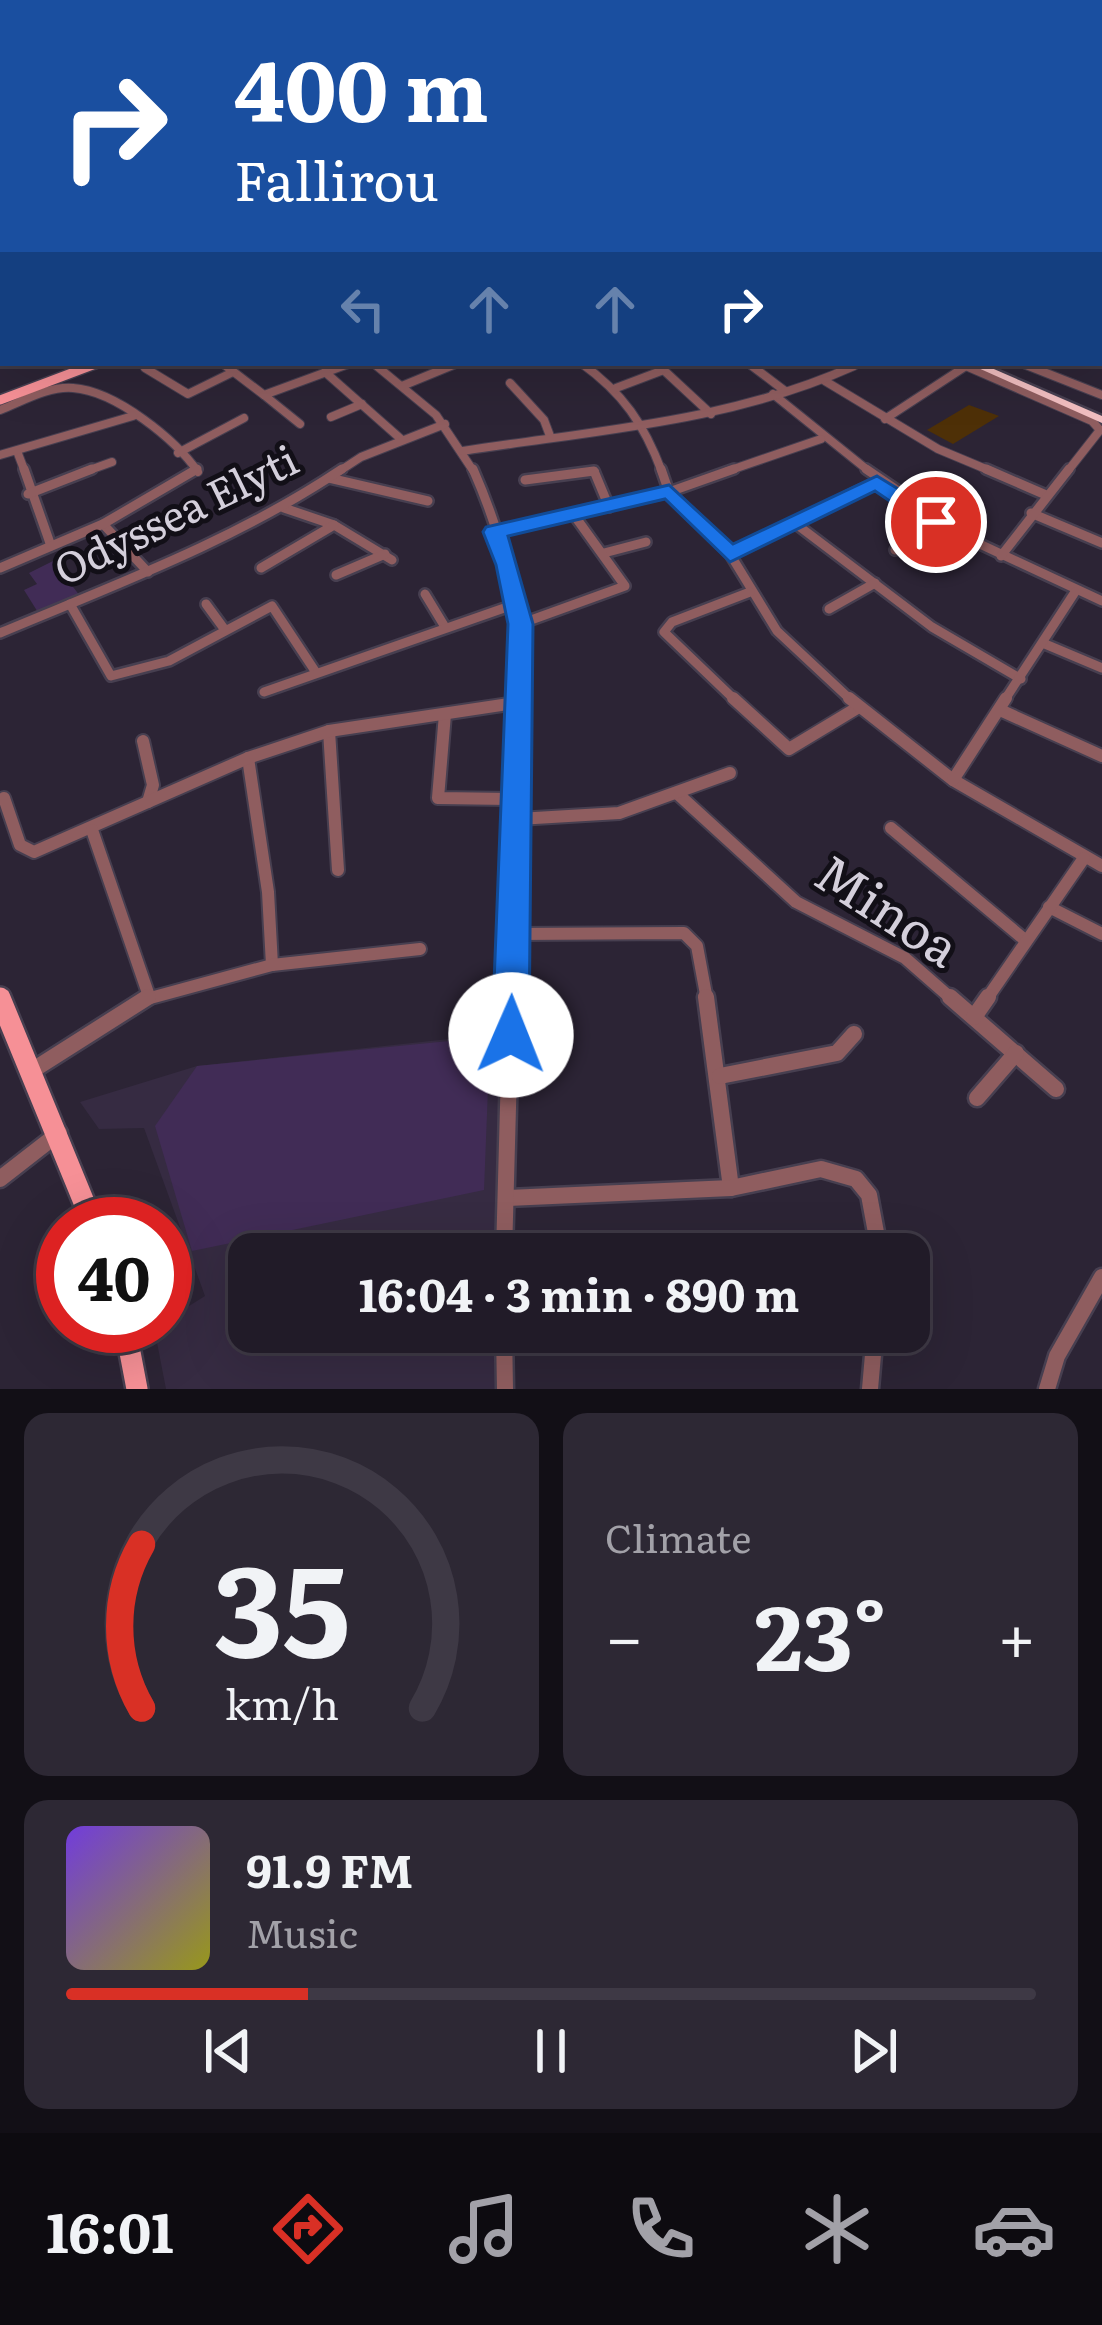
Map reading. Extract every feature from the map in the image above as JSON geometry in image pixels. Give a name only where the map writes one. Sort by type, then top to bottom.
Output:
[{"type":"highway","points":[[971,366],[1102,416]]},
{"type":"highway","points":[[993,366],[1102,416]]},
{"type":"main road","points":[[0,398],[76,366]]},
{"type":"main road","points":[[0,398],[90,366]]},
{"type":"main road","points":[[0,998],[83,1197]]},
{"type":"main road","points":[[129,1353],[136,1389]]},
{"type":"street","points":[[225,366],[300,424]]},
{"type":"street","points":[[264,394],[343,366]]},
{"type":"street","points":[[377,366],[445,424],[463,451],[494,532],[520,624],[522,702],[505,1233]]},
{"type":"street","points":[[402,386],[451,366]]},
{"type":"street","points":[[585,366],[616,388],[646,430],[669,492],[730,554],[777,631],[857,708],[952,780],[1102,866]]},
{"type":"street","points":[[752,366],[785,391]]},
{"type":"street","points":[[463,451],[550,436],[646,430],[824,381],[854,366]]},
{"type":"street","points":[[885,418],[963,366]]},
{"type":"street","points":[[970,366],[1091,421],[1100,430],[1030,513],[1001,556]]},
{"type":"street","points":[[1030,366],[1102,395]]},
{"type":"street","points":[[616,388],[658,367],[711,414]]},
{"type":"street","points":[[145,368],[188,394],[233,372]]},
{"type":"street","points":[[325,373],[402,440]]},
{"type":"street","points":[[824,381],[955,458],[1046,494]]},
{"type":"street","points":[[510,382],[544,420],[550,436]]},
{"type":"street","points":[[0,410],[51,391],[80,388],[133,416],[199,470],[198,476],[103,524],[0,568]]},
{"type":"street","points":[[773,394],[821,439],[936,522],[1102,602]]},
{"type":"street","points":[[332,417],[362,404]]},
{"type":"street","points":[[0,455],[133,416]]},
{"type":"street","points":[[178,452],[244,418]]},
{"type":"street","name":"Odyssea Elyti","points":[[0,634],[284,508],[328,478],[445,424]]},
{"type":"street","points":[[494,532],[669,492],[821,439]]},
{"type":"street","points":[[17,451],[28,494],[51,546]]},
{"type":"street","points":[[28,494],[112,462]]},
{"type":"street","points":[[524,480],[594,471],[609,507]]},
{"type":"street","points":[[328,478],[428,502]]},
{"type":"street","points":[[730,554],[877,482]]},
{"type":"street","points":[[284,508],[334,525],[389,557],[336,575]]},
{"type":"street","points":[[1030,513],[1102,543]]},
{"type":"street","points":[[520,624],[620,590],[624,580],[574,515]]},
{"type":"street","points":[[895,550],[936,522]]},
{"type":"street","points":[[103,524],[148,572]]},
{"type":"street","points":[[796,524],[932,627],[1021,679]]},
{"type":"street","points":[[261,568],[334,525]]},
{"type":"street","points":[[604,553],[646,542]]},
{"type":"street","points":[[829,609],[875,583]]},
{"type":"street","points":[[750,592],[672,622],[664,632],[789,748],[857,708]]},
{"type":"street","points":[[952,780],[1075,592]]},
{"type":"street","points":[[425,594],[445,627]]},
{"type":"street","points":[[70,604],[111,676],[123,677],[167,659],[272,607],[315,671]]},
{"type":"street","points":[[206,604],[225,630]]},
{"type":"street","points":[[264,692],[516,604]]},
{"type":"street","points":[[1045,644],[1102,668]]},
{"type":"street","points":[[4,798],[20,845],[34,852],[248,758],[328,731],[522,702]]},
{"type":"street","points":[[1000,710],[1102,756]]},
{"type":"street","points":[[445,714],[438,798],[518,800]]},
{"type":"street","points":[[328,731],[338,870]]},
{"type":"street","points":[[143,741],[153,785],[148,802]]},
{"type":"street","points":[[248,758],[268,892],[272,965]]},
{"type":"street","points":[[518,819],[619,813],[730,773]]},
{"type":"street","name":"Minoa","points":[[679,795],[796,902],[904,958],[1056,1089]]},
{"type":"street","points":[[891,828],[1025,940]]},
{"type":"street","points":[[92,830],[148,996]]},
{"type":"street","points":[[974,1017],[1084,858]]},
{"type":"street","points":[[1049,907],[1102,934]]},
{"type":"street","points":[[514,934],[684,932],[701,958],[731,1188]]},
{"type":"street","points":[[33,1070],[148,996],[272,965],[420,949]]},
{"type":"street","points":[[720,1076],[837,1053],[854,1034]]},
{"type":"street","points":[[977,1098],[1016,1052]]},
{"type":"street","points":[[0,1178],[59,1133]]},
{"type":"street","points":[[507,1198],[731,1188],[820,1169],[856,1179],[874,1211],[877,1233]]},
{"type":"street","points":[[1047,1389],[1057,1356],[1102,1277]]},
{"type":"street","points":[[504,1353],[505,1389]]},
{"type":"street","points":[[870,1389],[873,1353]]},
{"type":"shaded area","points":[[53,561],[80,596],[39,614],[24,590],[37,584],[29,573]]},
{"type":"shaded area","points":[[505,1033],[497,1233],[228,1233],[228,1353],[495,1353],[495,1389],[166,1389],[159,1353],[192,1353],[192,1304],[205,1296],[192,1260],[192,1197],[169,1197],[144,1128],[99,1129],[80,1102],[197,1066]]},
{"type":"shaded area","points":[[490,1037],[484,1190],[278,1233],[228,1233],[228,1243],[192,1251],[192,1197],[176,1197],[155,1126],[197,1066]]},
{"type":"building","points":[[969,405],[999,416],[953,444],[927,430]]},
{"type":"route","points":[[511,1035],[522,702],[520,624],[508,565],[494,532],[669,492],[730,554],[877,482],[936,522]]}]
